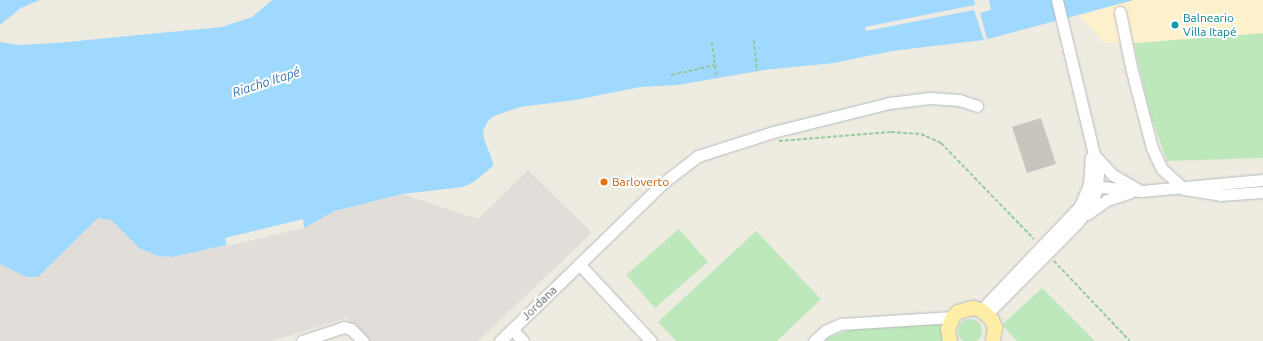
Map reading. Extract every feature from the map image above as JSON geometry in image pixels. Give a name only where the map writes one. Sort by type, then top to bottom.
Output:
[{"type":"main road","points":[[950,341],[948,330],[953,317],[965,309],[984,312],[994,326],[993,341]]},
{"type":"street","points":[[984,312],[1044,250],[1080,206],[1093,186],[1098,171],[1070,64],[1057,0]]},
{"type":"street","points":[[1120,12],[1131,66],[1152,148],[1162,169],[1184,189],[1220,195],[1263,192]]},
{"type":"street","name":"Jordana","points":[[500,341],[663,183],[698,156],[773,132],[889,103],[930,98],[959,100],[977,106]]},
{"type":"street","points":[[1092,149],[1110,173],[1139,191]]},
{"type":"street","points":[[1093,186],[1139,191],[1184,189],[1219,182],[1263,180]]},
{"type":"street","points":[[1076,224],[1093,201],[1093,186]]},
{"type":"street","points":[[1044,250],[1107,200],[1139,191]]},
{"type":"street","points":[[579,264],[651,341]]},
{"type":"street","points":[[814,341],[826,331],[841,324],[953,317]]},
{"type":"street","points":[[302,341],[344,327],[352,328],[363,341]]},
{"type":"street","points":[[512,329],[523,341]]},
{"type":"path","points":[[754,40],[757,71]]},
{"type":"path","points":[[712,42],[717,78]]},
{"type":"path","points":[[671,75],[715,65]]},
{"type":"path","points":[[778,142],[891,132],[921,134],[941,143],[1130,341]]},
{"type":"shaded area","points":[[528,170],[592,233],[478,341],[368,341],[346,318],[272,341],[0,341],[0,264],[26,277],[98,218],[111,220],[139,248],[172,257],[304,228],[335,211],[402,194],[478,219]]},
{"type":"green space","points":[[1263,33],[1263,158],[1167,161],[1150,114],[1134,43]]},
{"type":"green space","points":[[679,229],[708,262],[655,308],[626,275]]},
{"type":"green space","points":[[756,231],[821,299],[777,341],[676,341],[658,322]]},
{"type":"green space","points":[[1042,288],[1095,341],[1017,341],[1002,325]]},
{"type":"green space","points":[[970,319],[979,322],[982,331],[979,340],[970,343],[961,340],[958,331],[961,322]]},
{"type":"green space","points":[[944,325],[944,341],[828,341],[826,338],[859,327]]},
{"type":"sand","name":"Balneario Villa Itapé","points":[[1131,0],[1263,0],[1263,33],[1134,43],[1104,43],[1080,16]]},
{"type":"water","points":[[0,0],[40,0],[21,8],[0,25]]},
{"type":"water","name":"Riacho Itapé","points":[[272,0],[1134,0],[984,40],[892,51],[834,63],[764,70],[678,85],[640,87],[575,100],[520,107],[494,116],[488,121],[483,131],[484,139],[494,165],[474,182],[463,187],[402,194],[335,211],[304,228],[172,257],[158,256],[139,248],[111,220],[98,218],[38,277],[26,277],[0,264],[0,42],[18,45],[56,43],[222,27],[252,17]]},
{"type":"pier","points":[[974,0],[989,0],[991,10],[980,13],[987,39],[984,40],[974,10],[866,31],[865,27],[975,5]]},
{"type":"pier","points":[[303,219],[304,228],[227,246],[225,238]]},
{"type":"building","points":[[1041,118],[1056,164],[1027,173],[1012,127]]},
{"type":"place","name":"Balneario Villa Itapé","points":[[1175,25]]},
{"type":"place","name":"Barloverto","points":[[604,182]]}]
